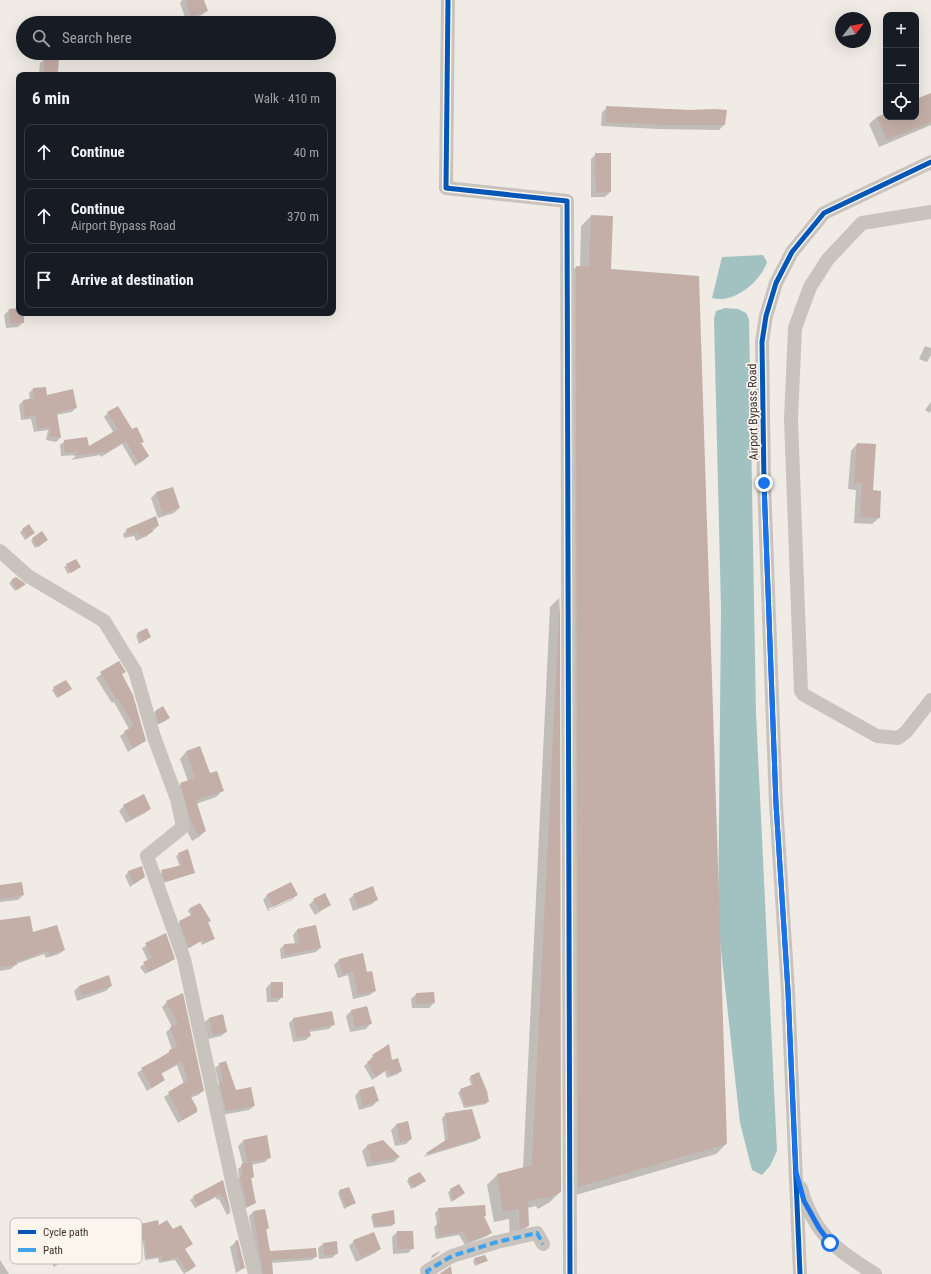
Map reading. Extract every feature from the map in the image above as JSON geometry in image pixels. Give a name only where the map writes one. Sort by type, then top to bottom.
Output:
[{"type":"street","points":[[448,0],[446,188],[568,201],[570,1274]]},
{"type":"street","name":"Airport Bypass Road","points":[[800,1274],[788,991],[776,804],[765,507],[762,342],[766,316],[776,283],[792,252],[824,212],[931,162]]},
{"type":"street","points":[[931,212],[862,223],[828,259],[810,287],[795,328],[791,419],[801,690],[804,695],[877,736],[898,738],[906,732],[931,700]]},
{"type":"street","points":[[0,551],[28,576],[104,621],[135,671],[154,737],[177,798],[183,827],[147,856],[184,959],[234,1190],[255,1274]]},
{"type":"street","points":[[796,1172],[804,1201],[819,1228],[830,1243],[843,1254],[876,1274]]},
{"type":"street","points":[[428,1274],[427,1271],[452,1256],[497,1242],[537,1233],[543,1244]]},
{"type":"water","points":[[763,255],[767,262],[764,270],[745,290],[729,298],[712,298],[722,257]]},
{"type":"water","points":[[725,308],[738,309],[746,313],[749,319],[756,713],[777,1151],[770,1166],[762,1175],[752,1170],[740,1123],[718,923],[721,609],[714,319],[716,311]]},
{"type":"building","points":[[185,0],[204,0],[208,11],[191,16]]},
{"type":"building","points":[[44,60],[59,60],[58,72],[44,72]]},
{"type":"building","points":[[931,93],[931,122],[887,140],[877,117],[883,117],[883,120],[919,120],[919,98]]},
{"type":"building","points":[[606,106],[689,110],[727,110],[725,125],[663,125],[606,122]]},
{"type":"building","points":[[595,153],[611,153],[611,192],[596,193]]},
{"type":"building","points":[[591,215],[613,216],[611,269],[699,276],[727,1144],[578,1187],[576,266],[589,267]]},
{"type":"building","points":[[16,308],[16,316],[24,316],[24,323],[10,324],[9,309]]},
{"type":"building","points":[[46,387],[47,395],[73,389],[77,408],[57,413],[61,438],[49,436],[51,427],[38,429],[35,415],[25,417],[23,400],[34,398],[33,388]]},
{"type":"building","points":[[118,406],[132,429],[137,427],[144,442],[141,443],[149,456],[139,463],[126,441],[105,453],[73,456],[80,451],[65,453],[64,440],[87,437],[89,446],[118,429],[107,412]]},
{"type":"building","points":[[857,443],[876,444],[873,490],[881,491],[880,518],[860,517],[862,483],[854,483]]},
{"type":"building","points":[[173,487],[180,508],[163,514],[156,492]]},
{"type":"building","points":[[156,516],[159,526],[151,528],[153,532],[140,537],[138,532],[128,535],[126,529]]},
{"type":"building","points":[[29,524],[35,533],[27,538],[22,529]]},
{"type":"building","points":[[42,531],[48,540],[38,547],[32,538]]},
{"type":"building","points":[[76,559],[81,567],[71,573],[66,564]]},
{"type":"building","points":[[16,577],[26,584],[17,590],[11,580]]},
{"type":"building","points":[[560,596],[561,1192],[548,1199],[546,1197],[528,1201],[529,1226],[520,1228],[519,1209],[503,1212],[497,1174],[532,1165]]},
{"type":"building","points":[[147,628],[151,637],[142,642],[137,633]]},
{"type":"building","points":[[119,661],[126,672],[122,674],[133,695],[146,741],[133,748],[124,731],[134,726],[100,672]]},
{"type":"building","points":[[66,680],[72,689],[59,697],[53,687]]},
{"type":"building","points":[[163,706],[170,718],[159,724],[155,711]]},
{"type":"building","points":[[200,746],[210,773],[217,771],[224,791],[196,800],[206,831],[198,835],[190,818],[180,783],[195,778],[186,751]]},
{"type":"building","points":[[144,794],[151,809],[131,819],[123,805]]},
{"type":"building","points":[[188,849],[195,873],[165,882],[161,870],[182,865],[178,853]]},
{"type":"building","points":[[142,866],[145,877],[134,884],[128,871]]},
{"type":"building","points":[[22,882],[24,895],[0,899],[0,885]]},
{"type":"building","points":[[291,882],[298,895],[273,907],[267,894]]},
{"type":"building","points":[[373,886],[378,900],[358,907],[353,894]]},
{"type":"building","points":[[325,893],[331,905],[320,911],[313,899]]},
{"type":"building","points":[[200,903],[211,921],[208,922],[215,939],[204,943],[203,940],[189,948],[179,921],[193,914],[190,908]]},
{"type":"building","points":[[30,916],[33,932],[57,925],[65,950],[50,955],[49,950],[16,962],[17,965],[0,967],[0,920]]},
{"type":"building","points":[[316,925],[321,948],[285,955],[284,944],[300,943],[297,929]]},
{"type":"building","points":[[166,933],[175,959],[149,972],[143,962],[152,958],[145,943]]},
{"type":"building","points":[[363,953],[367,972],[372,971],[376,991],[358,995],[353,971],[342,974],[339,959]]},
{"type":"building","points":[[109,975],[112,986],[82,996],[79,986]]},
{"type":"building","points":[[271,982],[283,982],[283,998],[271,998]]},
{"type":"building","points":[[434,992],[435,1003],[416,1004],[416,993]]},
{"type":"building","points":[[183,993],[204,1091],[190,1095],[197,1108],[197,1112],[183,1120],[168,1092],[188,1080],[182,1061],[161,1073],[165,1080],[152,1088],[141,1068],[169,1053],[169,1050],[177,1047],[170,1027],[178,1024],[166,1001]]},
{"type":"building","points":[[367,1006],[372,1024],[355,1027],[351,1010]]},
{"type":"building","points":[[332,1011],[335,1025],[309,1029],[311,1036],[297,1038],[293,1018]]},
{"type":"building","points":[[223,1014],[227,1032],[213,1035],[209,1018]]},
{"type":"building","points":[[389,1044],[392,1060],[398,1058],[402,1071],[391,1075],[388,1069],[376,1077],[367,1062],[374,1057],[372,1055]]},
{"type":"building","points":[[226,1061],[236,1090],[251,1087],[255,1106],[226,1111],[219,1082],[223,1081],[219,1063]]},
{"type":"building","points":[[479,1072],[487,1091],[489,1102],[466,1106],[460,1089],[474,1084],[470,1076]]},
{"type":"building","points":[[374,1086],[379,1101],[363,1106],[359,1090]]},
{"type":"building","points":[[472,1109],[481,1138],[427,1154],[426,1153],[449,1138],[445,1113]]},
{"type":"building","points":[[408,1121],[412,1139],[400,1142],[396,1124]]},
{"type":"building","points":[[267,1135],[271,1158],[248,1162],[243,1140]]},
{"type":"building","points":[[383,1140],[400,1157],[372,1163],[367,1145]]},
{"type":"building","points":[[252,1162],[254,1177],[251,1178],[256,1203],[247,1207],[240,1176],[243,1175],[241,1164]]},
{"type":"building","points":[[420,1172],[426,1181],[414,1188],[408,1178]]},
{"type":"building","points":[[223,1180],[231,1213],[220,1194],[198,1206],[193,1196]]},
{"type":"building","points":[[459,1184],[465,1193],[453,1201],[450,1189]]},
{"type":"building","points":[[349,1187],[356,1203],[346,1207],[339,1190]]},
{"type":"building","points":[[485,1205],[486,1216],[484,1216],[492,1233],[469,1242],[463,1232],[439,1236],[437,1223],[441,1222],[438,1208]]},
{"type":"building","points":[[265,1209],[269,1228],[266,1229],[270,1251],[316,1248],[317,1257],[272,1260],[273,1274],[263,1274],[253,1211]]},
{"type":"building","points":[[394,1210],[395,1224],[376,1226],[372,1214]]},
{"type":"building","points":[[158,1220],[159,1225],[167,1220],[173,1229],[181,1225],[193,1244],[185,1249],[196,1266],[187,1272],[178,1257],[162,1261],[161,1256],[147,1258],[145,1239],[142,1240],[142,1224]]},
{"type":"building","points":[[397,1231],[413,1231],[414,1249],[397,1249]]},
{"type":"building","points":[[374,1232],[381,1249],[361,1257],[353,1240]]},
{"type":"building","points":[[238,1240],[245,1268],[241,1269],[235,1241]]},
{"type":"building","points":[[337,1241],[338,1254],[324,1255],[323,1243]]},
{"type":"building","points":[[485,1255],[488,1261],[477,1264],[474,1258]]},
{"type":"building","points":[[451,1266],[452,1274],[439,1274]]},
{"type":"marked path","points":[[428,1274],[427,1271],[452,1256],[497,1242],[537,1233],[543,1244]]},
{"type":"cycle path","points":[[448,0],[446,188],[567,201],[570,1274]]},
{"type":"cycle path","points":[[800,1274],[788,991],[776,804],[764,483],[762,342],[766,316],[776,283],[792,252],[824,213],[931,162]]},
{"type":"route","points":[[764,483],[776,804],[788,991],[792,1117],[796,1172],[804,1201],[819,1228],[830,1243]]}]
